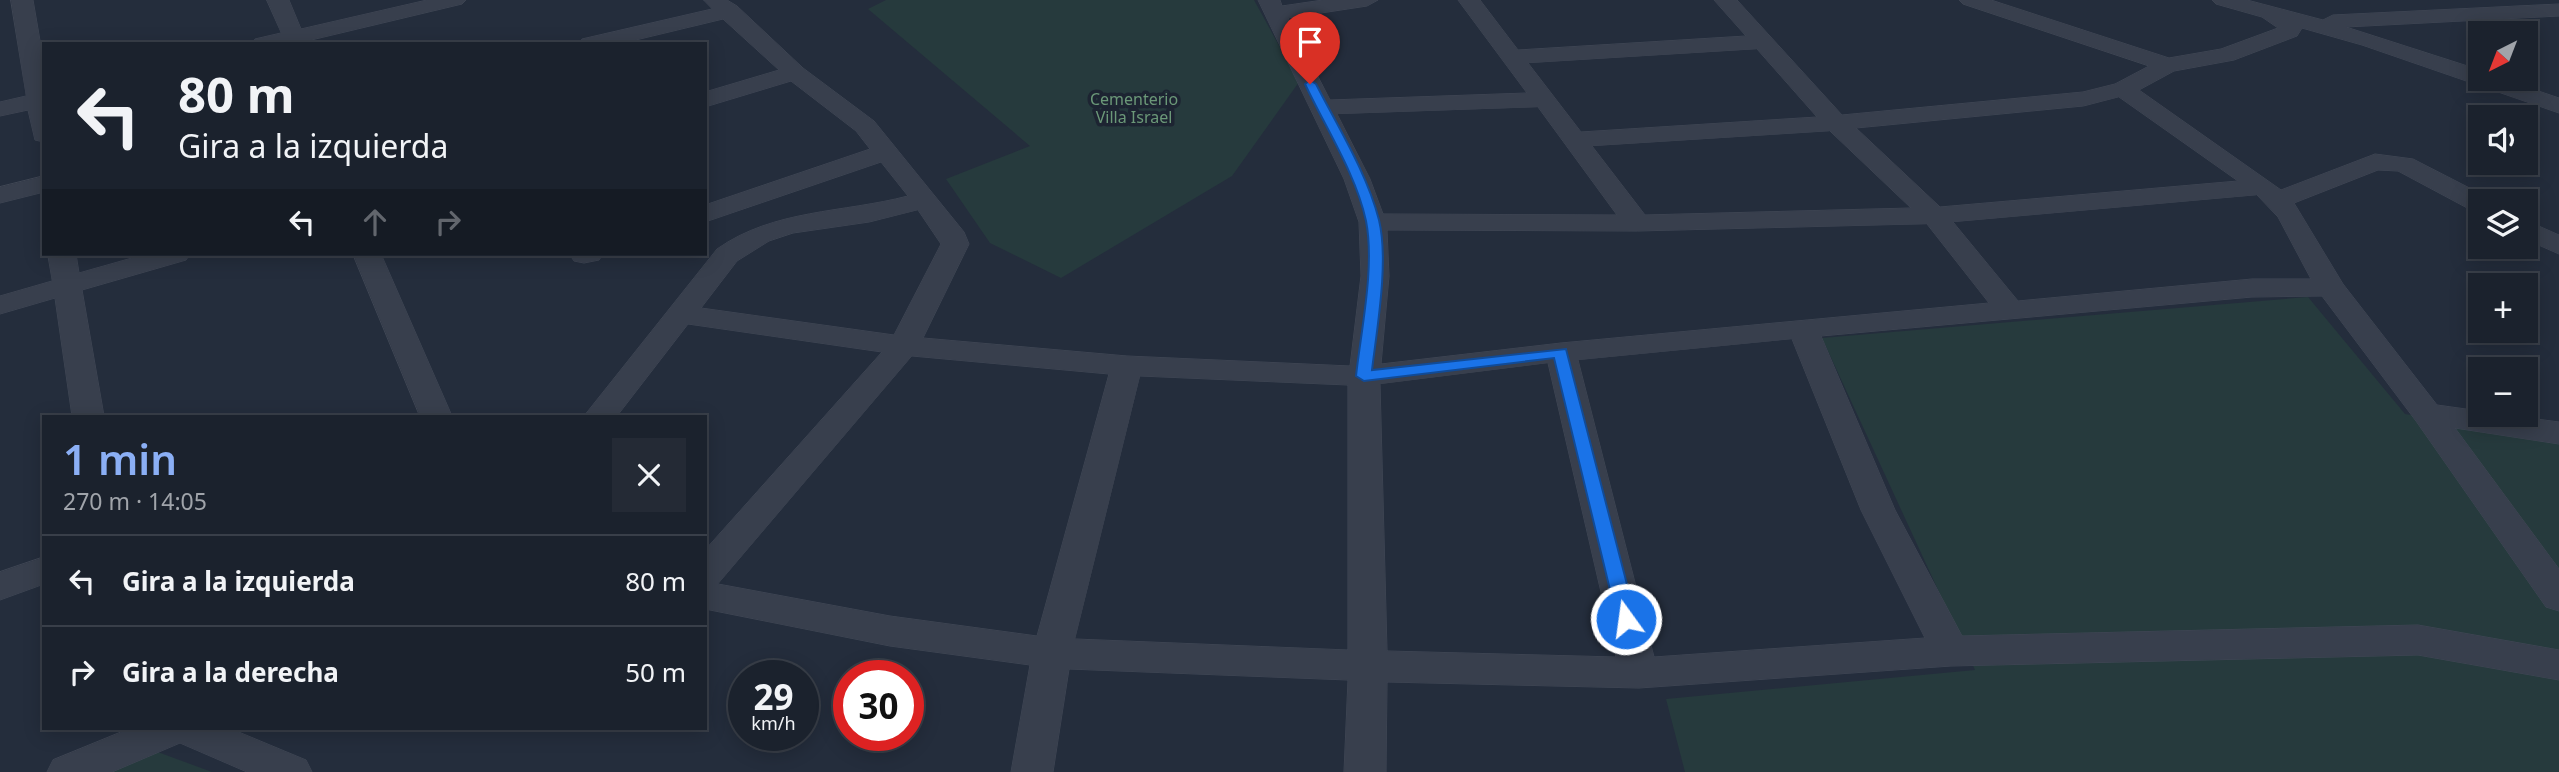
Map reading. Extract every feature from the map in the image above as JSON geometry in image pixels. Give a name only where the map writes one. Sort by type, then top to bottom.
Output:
[{"type":"street","points":[[0,109],[41,100],[22,0]]},
{"type":"street","points":[[278,0],[295,40],[455,0]]},
{"type":"street","points":[[1365,772],[1368,666],[1364,376],[1375,276],[1373,222],[1357,179],[1273,7],[1367,0]]},
{"type":"street","points":[[1469,0],[1637,223]]},
{"type":"street","points":[[1725,0],[1836,123],[1934,216],[2010,310]]},
{"type":"street","points":[[1970,0],[2092,43],[2168,65]]},
{"type":"street","points":[[2224,0],[2308,22],[2468,74]]},
{"type":"street","points":[[597,42],[722,5],[795,72],[865,127],[950,232],[954,244],[904,346],[707,573]]},
{"type":"street","points":[[2308,22],[2559,10]]},
{"type":"street","points":[[1575,140],[1836,123],[2083,99],[2123,89],[2168,65],[2226,55],[2289,31],[2292,27],[2287,21],[2267,11]]},
{"type":"street","points":[[1512,57],[1762,42]]},
{"type":"street","points":[[707,99],[795,72]]},
{"type":"street","points":[[2123,89],[2270,194],[2289,213],[2330,287],[2427,414],[2559,597]]},
{"type":"street","points":[[2519,91],[2555,103]]},
{"type":"street","points":[[1322,107],[1544,100]]},
{"type":"street","points":[[707,213],[886,152]]},
{"type":"street","points":[[1373,222],[1637,223],[1934,216],[2270,194],[2375,162],[2404,164],[2468,198]]},
{"type":"street","points":[[0,195],[42,184]]},
{"type":"street","points":[[601,415],[727,255],[771,228],[862,215],[925,200]]},
{"type":"street","points":[[2538,235],[2559,246]]},
{"type":"street","points":[[62,256],[88,415]]},
{"type":"street","points":[[0,305],[170,256]]},
{"type":"street","points":[[368,256],[436,415]]},
{"type":"street","points":[[682,314],[904,346],[1127,366],[1364,376],[1560,352],[1803,329],[2252,288],[2330,287]]},
{"type":"street","points":[[1803,329],[1878,510],[1951,651]]},
{"type":"street","points":[[1560,352],[1639,673]]},
{"type":"street","points":[[1032,772],[1052,653],[1127,366]]},
{"type":"street","points":[[2427,414],[2559,433]]},
{"type":"street","points":[[0,586],[42,571]]},
{"type":"street","points":[[707,595],[890,631],[1052,653],[1368,666],[1639,673],[1951,651],[2418,640],[2559,665]]},
{"type":"street","points":[[68,772],[169,730]]},
{"type":"street","points":[[191,730],[291,772]]},
{"type":"green space","name":"Cementerio Villa Israel","points":[[886,0],[1254,0],[1299,82],[1232,176],[1061,278],[990,243],[946,179],[1030,146],[868,9]]},
{"type":"green space","points":[[2308,297],[2405,414],[2468,424],[2468,427],[2485,427],[2559,439],[2559,772],[1685,772],[1666,699],[1975,670],[1822,338]]},
{"type":"green space","points":[[155,751],[212,772],[107,772]]},
{"type":"route","points":[[1310,84],[1357,179],[1373,222],[1375,276],[1364,376],[1560,352],[1626,619]]}]
